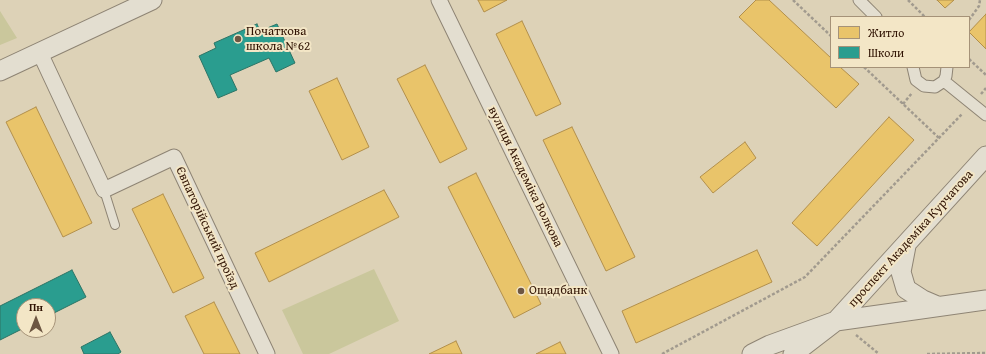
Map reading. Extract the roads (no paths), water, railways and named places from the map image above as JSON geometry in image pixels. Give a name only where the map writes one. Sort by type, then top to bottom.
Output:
[{"type":"street","points":[[0,71],[152,0]]},
{"type":"street","name":"вулиця Академіка Волкова","points":[[439,0],[611,354]]},
{"type":"street","points":[[859,0],[875,16]]},
{"type":"street","points":[[40,53],[104,190]]},
{"type":"street","points":[[913,68],[916,80],[924,86],[935,87],[944,81],[947,68]]},
{"type":"street","points":[[944,81],[986,116]]},
{"type":"street","name":"проспект Академіка Курчатова","points":[[793,354],[836,321],[906,246],[986,156]]},
{"type":"street","name":"Євпаторійський проїзд","points":[[104,190],[174,157],[267,354]]},
{"type":"street","points":[[906,246],[901,272],[906,289],[923,300],[937,306]]},
{"type":"street","points":[[836,321],[986,300]]},
{"type":"street","name":"проспект Академіка Курчатова","points":[[752,354],[770,345],[836,321]]},
{"type":"lane","points":[[104,190],[115,225]]},
{"type":"place","name":"Початкова школа №62","points":[[238,39]]},
{"type":"place","name":"Ощадбанк","points":[[521,291]]}]
